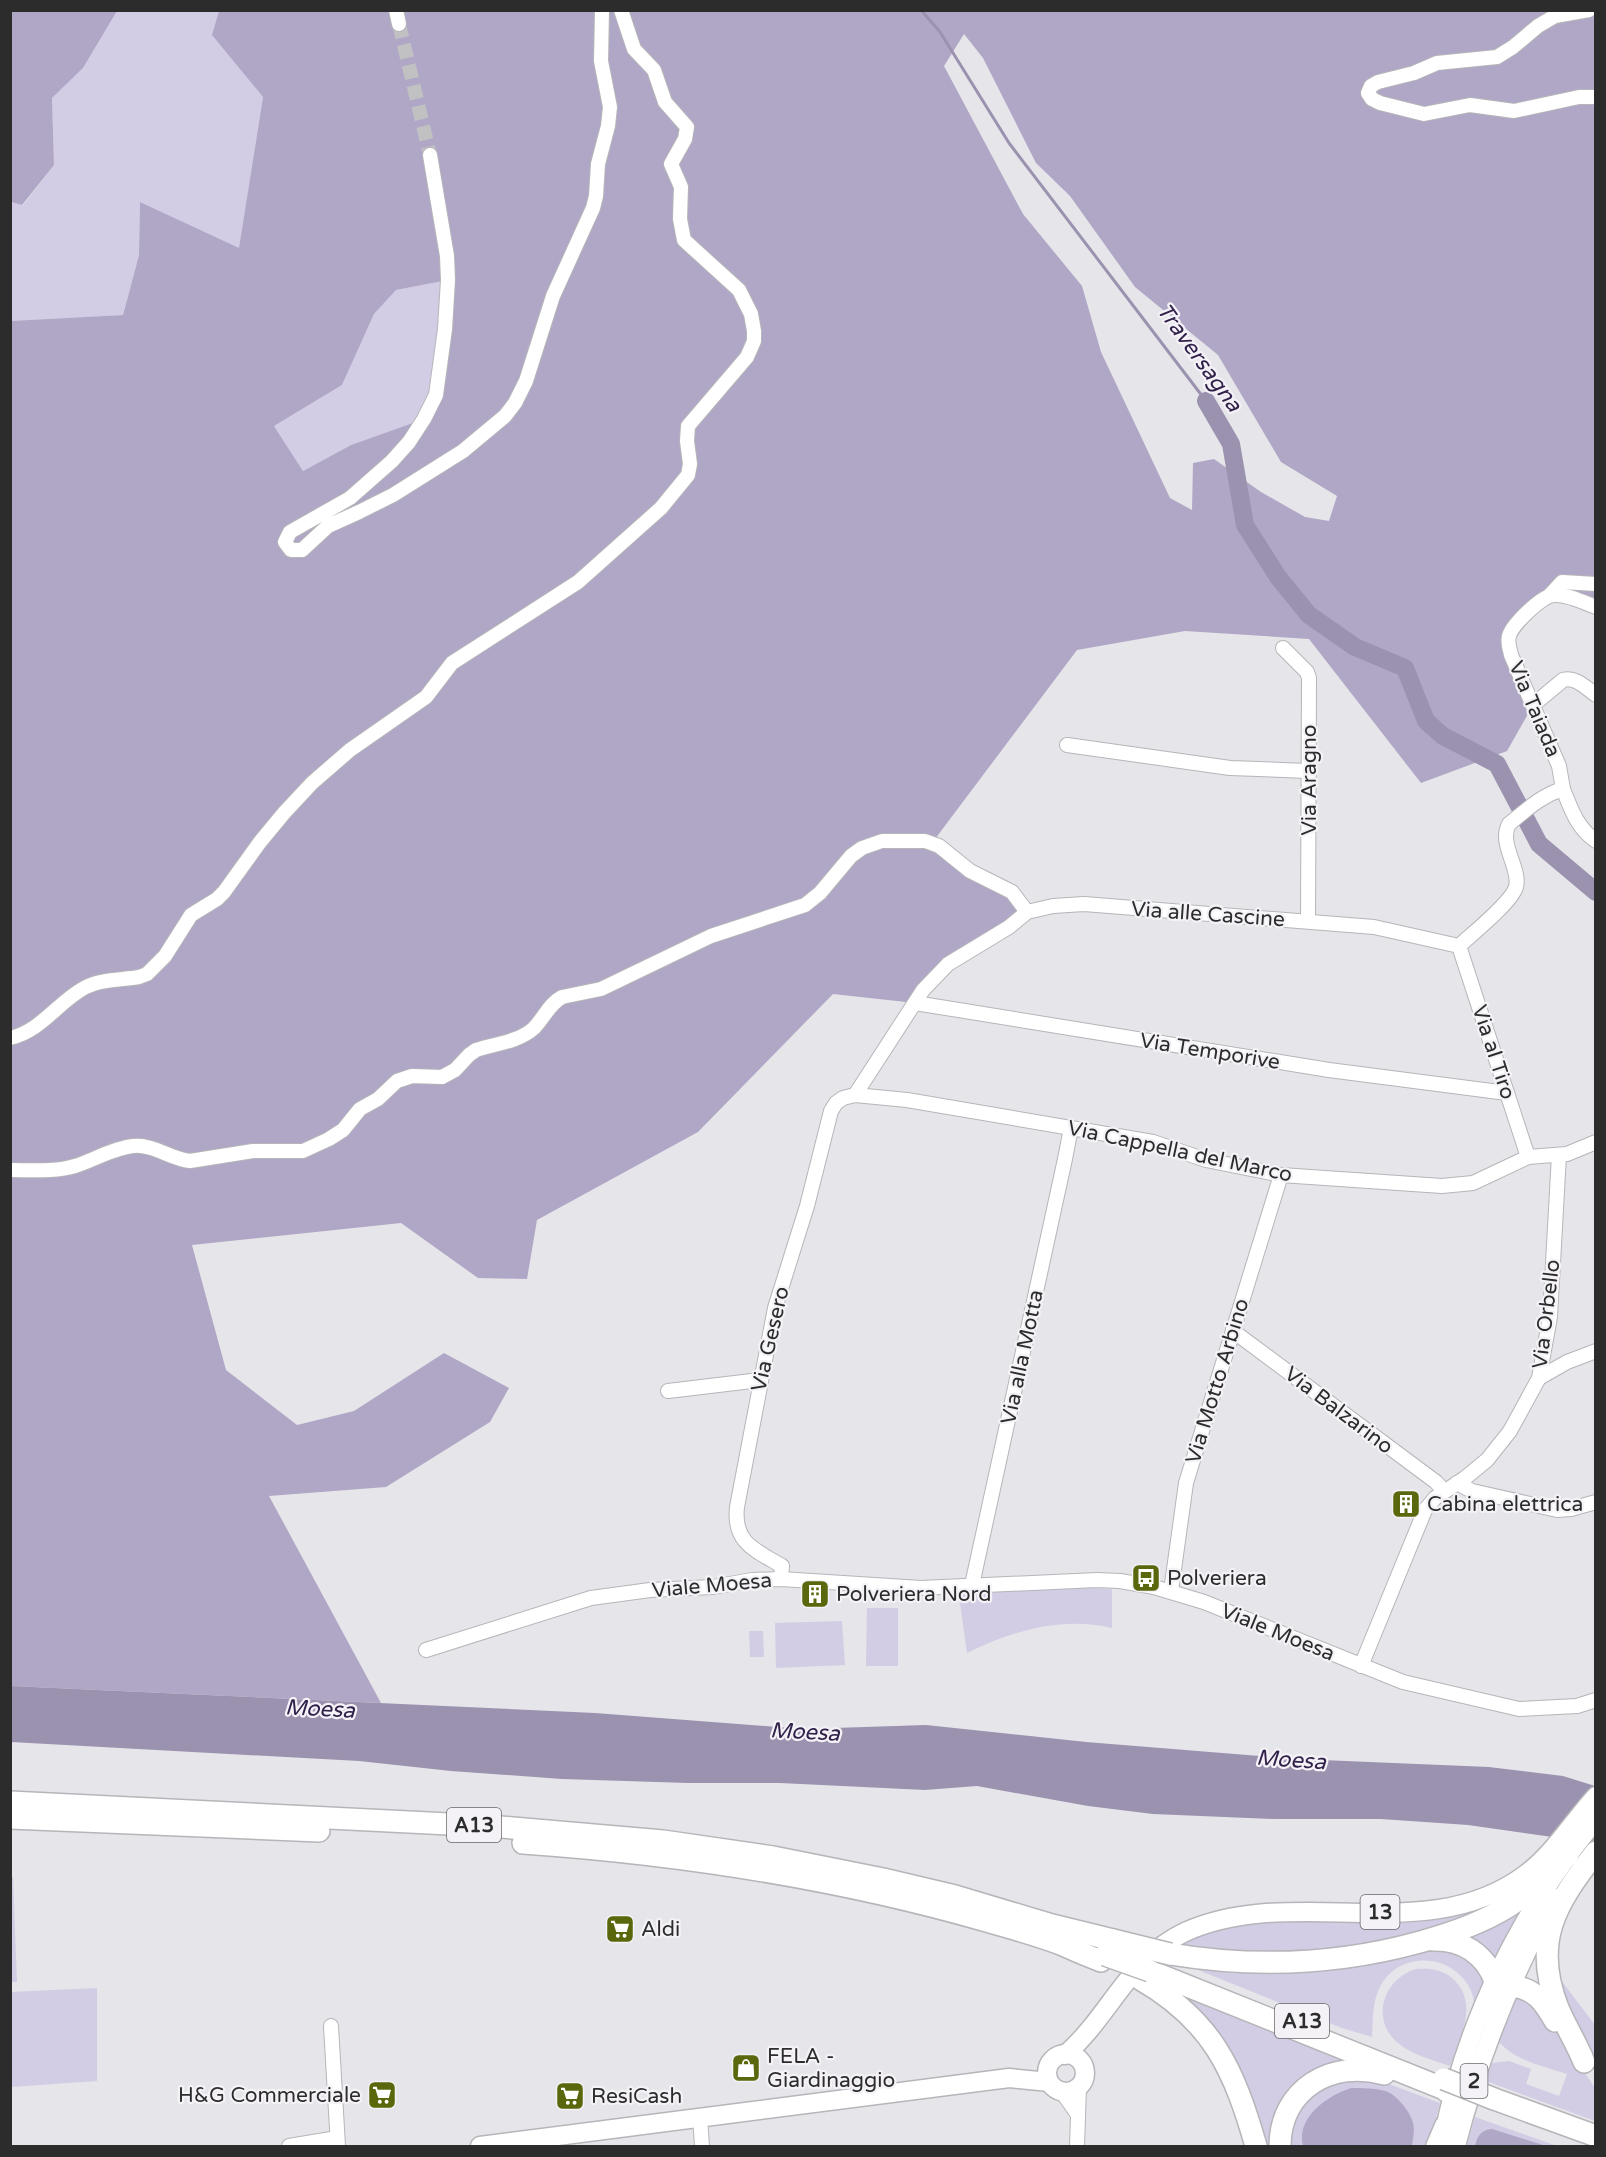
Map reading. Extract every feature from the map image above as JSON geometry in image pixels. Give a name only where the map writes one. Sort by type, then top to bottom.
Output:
[{"type":"highway","name":"A13","points":[[10,1802],[477,1826],[663,1841],[773,1857],[883,1879],[955,1896],[1053,1925],[1107,1951],[1155,1967],[1444,2089]]},
{"type":"highway","name":"A13","points":[[10,1818],[416,1836],[543,1844],[654,1855],[778,1873],[861,1890],[980,1920],[1062,1945],[1107,1951]]},
{"type":"highway","name":"A13","points":[[1155,1967],[1229,1962],[1290,1963],[1355,1957],[1424,1941],[1484,1919],[1528,1912],[1540,1882],[1561,1850]]},
{"type":"highway","points":[[1590,2070],[1555,1998],[1546,1958],[1549,1933],[1558,1909],[1596,1852]]},
{"type":"highway","name":"A13","points":[[1424,1941],[1444,1940],[1467,1947],[1482,1959],[1498,1989]]},
{"type":"highway","name":"A13","points":[[1155,1967],[1183,2010],[1216,2046],[1238,2087],[1256,2146]]},
{"type":"highway","points":[[1498,1989],[1526,1988],[1535,1993],[1574,2052],[1590,2070]]},
{"type":"highway","name":"A13","points":[[1280,2146],[1283,2124],[1295,2100],[1307,2087],[1329,2074],[1348,2070],[1377,2072],[1444,2089],[1596,2136]]},
{"type":"highway","name":"A13","points":[[1492,2105],[1590,2146]]},
{"type":"highway","points":[[1437,2146],[1446,2125]]},
{"type":"main road","name":"13","points":[[1073,2058],[1115,1994],[1142,1963],[1165,1943],[1197,1928],[1225,1919],[1258,1914],[1409,1912],[1454,1906],[1492,1894],[1561,1850],[1596,1796]]},
{"type":"main road","points":[[1561,1850],[1596,1819]]},
{"type":"main road","name":"2","points":[[1442,2146],[1463,2065],[1498,1989],[1528,1912],[1566,1878],[1596,1839]]},
{"type":"main road","name":"2","points":[[1456,2146],[1496,2017],[1498,1989]]},
{"type":"main road","points":[[480,2146],[1008,2078],[1060,2081],[1084,2078],[1084,2067],[1073,2058],[1053,2059],[1060,2081]]},
{"type":"street","points":[[430,155],[447,256],[448,280],[445,329],[436,395],[424,419],[392,460],[350,498],[290,532],[285,542],[291,550],[302,550],[327,526],[359,512],[463,452],[505,416],[515,403],[526,381],[553,296],[593,208],[596,196],[598,164],[609,122],[610,107],[601,61],[602,10]]},
{"type":"street","points":[[10,1038],[31,1031],[71,996],[90,985],[139,978],[147,974],[165,957],[191,915],[224,892],[260,842],[312,783],[350,750],[426,697],[452,663],[578,582],[661,508],[688,475],[690,464],[688,426],[747,357],[754,341],[753,323],[748,306],[739,290],[684,240],[680,219],[681,187],[671,164],[685,139],[687,127],[665,102],[654,70],[634,49],[621,10]]},
{"type":"street","points":[[1589,10],[1555,16],[1497,57],[1437,63],[1414,73],[1378,82],[1371,86],[1368,93],[1372,99],[1380,103],[1424,114],[1470,105],[1503,110],[1524,110],[1579,98],[1596,97]]},
{"type":"street","points":[[1550,595],[1562,582],[1596,584]]},
{"type":"street","points":[[1550,595],[1561,596],[1596,607]]},
{"type":"street","name":"Via Taiada","points":[[1550,595],[1536,604],[1513,627],[1508,641],[1511,655],[1559,766],[1563,789],[1576,820],[1596,841]]},
{"type":"street","name":"Via Aragno","points":[[1283,648],[1307,672],[1309,678],[1308,921]]},
{"type":"street","points":[[1533,705],[1563,680],[1569,678],[1596,695]]},
{"type":"street","points":[[1068,745],[1230,768],[1308,771]]},
{"type":"street","points":[[1459,946],[1510,899],[1515,890],[1517,883],[1506,838],[1509,824],[1548,794],[1563,789]]},
{"type":"street","points":[[10,1170],[71,1167],[134,1146],[157,1149],[190,1161],[253,1151],[303,1151],[343,1130],[360,1109],[378,1100],[392,1085],[404,1077],[442,1077],[455,1070],[476,1050],[526,1034],[534,1028],[557,999],[601,989],[711,936],[805,905],[820,893],[851,856],[872,843],[925,841],[939,846],[970,871],[1012,892],[1027,912]]},
{"type":"street","name":"Via alle Cascine","points":[[855,1095],[923,990],[948,963],[1009,927],[1027,912],[1053,906],[1084,904],[1308,921],[1374,927],[1459,946]]},
{"type":"street","name":"Via al Tiro","points":[[1459,946],[1528,1157]]},
{"type":"street","name":"Via Temporive","points":[[915,1003],[1317,1068],[1507,1093]]},
{"type":"street","name":"Via Cappella del Marco","points":[[855,1095],[907,1100],[1153,1142],[1206,1160],[1281,1175],[1453,1186],[1481,1180],[1528,1157],[1566,1154],[1596,1142]]},
{"type":"street","name":"Via Gesero","points":[[782,1579],[782,1566],[748,1543],[739,1533],[735,1522],[775,1308],[807,1206],[831,1112],[836,1103],[843,1098],[855,1095]]},
{"type":"street","name":"Via alla Motta","points":[[972,1585],[1071,1128]]},
{"type":"street","name":"Via Orbello","points":[[1361,1666],[1419,1521],[1430,1503],[1487,1460],[1510,1431],[1539,1378],[1550,1317],[1566,1154]]},
{"type":"street","name":"Via Motto Arbino","points":[[1171,1591],[1186,1483],[1281,1175]]},
{"type":"street","name":"Via Balzarino","points":[[1233,1331],[1436,1482],[1444,1491]]},
{"type":"street","points":[[1539,1378],[1568,1362],[1596,1352]]},
{"type":"street","points":[[668,1391],[760,1380]]},
{"type":"street","points":[[1457,1483],[1472,1491],[1557,1510],[1571,1509],[1596,1502]]},
{"type":"street","name":"Viale Moesa","points":[[426,1650],[591,1598],[650,1590],[713,1587],[752,1580],[782,1579],[921,1588],[1097,1580],[1120,1581],[1171,1591],[1204,1602],[1403,1682],[1519,1709],[1577,1706],[1596,1700]]},
{"type":"street","points":[[288,2146],[337,2142],[331,2026]]},
{"type":"street","points":[[1060,2081],[1078,2115],[1077,2146]]},
{"type":"street","points":[[700,2117],[702,2146]]},
{"type":"shaded area","points":[[10,11],[117,11],[83,68],[52,98],[54,165],[22,205],[11,202]]},
{"type":"shaded area","points":[[117,11],[219,11],[213,35],[263,97],[239,249],[140,202],[139,255],[123,315],[11,321],[10,202],[23,205],[54,165],[52,98],[83,68]]},
{"type":"shaded area","points":[[219,11],[1595,11],[1595,607],[1556,595],[1511,632],[1533,705],[1507,751],[1421,783],[1309,639],[1185,631],[1077,650],[932,843],[988,880],[1027,912],[948,964],[915,1003],[833,994],[698,1132],[537,1220],[527,1279],[478,1278],[401,1223],[192,1245],[226,1370],[297,1425],[354,1411],[444,1353],[509,1388],[490,1422],[386,1487],[269,1496],[381,1703],[11,1686],[10,321],[123,315],[139,255],[140,202],[239,248],[263,97],[212,35]],"holes":[[[964,34],[983,58],[1036,163],[1070,196],[1135,287],[1218,355],[1281,462],[1337,496],[1329,521],[1305,517],[1261,492],[1214,459],[1193,463],[1192,510],[1170,498],[1101,352],[1082,286],[1023,214],[944,66]],[[448,280],[431,407],[424,419],[351,445],[303,471],[274,426],[342,385],[374,314],[396,290]]]},
{"type":"shaded area","points":[[448,280],[445,329],[424,419],[351,445],[303,471],[274,426],[342,385],[374,314],[396,290]]},
{"type":"shaded area","points":[[1076,1587],[1112,1589],[1112,1628],[1074,1624],[1037,1628],[1001,1638],[967,1653],[960,1603],[960,1598],[964,1593]]},
{"type":"shaded area","points":[[867,1608],[898,1608],[898,1666],[866,1666]]},
{"type":"shaded area","points":[[842,1621],[845,1665],[776,1668],[775,1623]]},
{"type":"shaded area","points":[[749,1631],[763,1631],[764,1657],[750,1657]]},
{"type":"shaded area","points":[[10,1877],[13,1877],[17,1982],[11,1982]]},
{"type":"shaded area","points":[[1531,1895],[1495,1967],[1464,1940]]},
{"type":"shaded area","points":[[1509,1899],[1456,1922],[1382,1943],[1285,1955],[1178,1947],[1212,1931],[1249,1923],[1457,1913]]},
{"type":"shaded area","points":[[1428,1947],[1460,1950],[1489,1981],[1475,2008],[1470,1988],[1457,1972],[1434,1961],[1422,1960],[1409,1963],[1388,1976],[1377,1993],[1372,2037],[1342,2028],[1176,1961]]},
{"type":"shaded area","points":[[1416,1969],[1435,1970],[1448,1975],[1460,1988],[1465,1998],[1465,2021],[1450,2066],[1410,2051],[1389,2034],[1384,2023],[1384,2001],[1388,1991],[1405,1974]]},
{"type":"shaded area","points":[[1554,1971],[1595,2025],[1595,2064],[1578,2040]]},
{"type":"shaded area","points":[[97,1988],[97,2081],[11,2087],[11,1992]]},
{"type":"shaded area","points":[[1178,1994],[1207,2003],[1355,2062],[1326,2070],[1275,2146],[1263,2146]]},
{"type":"shaded area","points":[[1518,1995],[1539,2004],[1595,2088],[1595,2121],[1486,2081],[1492,2063],[1509,2061],[1531,2069],[1526,2084],[1559,2096],[1567,2074],[1513,2054],[1499,2042]]},
{"type":"shaded area","points":[[1342,2080],[1378,2080],[1440,2103],[1428,2146],[1288,2146],[1297,2114],[1307,2100],[1322,2087]]},
{"type":"shaded area","points":[[1351,2088],[1385,2091],[1398,2099],[1409,2113],[1413,2123],[1412,2146],[1303,2146],[1304,2126],[1315,2109],[1332,2096]]},
{"type":"shaded area","points":[[1475,2117],[1557,2146],[1467,2146]]},
{"type":"shaded area","points":[[1492,2129],[1546,2146],[1475,2146],[1480,2134]]},
{"type":"water","name":"Moesa","points":[[11,1686],[595,1713],[803,1729],[926,1725],[1086,1742],[1298,1759],[1489,1767],[1563,1776],[1595,1786],[1595,1843],[1468,1825],[1381,1819],[1275,1819],[1153,1814],[1088,1806],[977,1786],[925,1790],[780,1783],[562,1779],[451,1771],[359,1761],[11,1742]]},
{"type":"waterway","name":"Traversagna","points":[[921,10],[940,32],[1009,143],[1206,401]]},
{"type":"waterway","name":"Traversagna","points":[[1206,401],[1231,444],[1245,525],[1278,577],[1309,615],[1355,647],[1405,668],[1426,721],[1443,736],[1497,764],[1539,844],[1596,892]]},
{"type":"tunnel","points":[[399,24],[430,155]]},
{"type":"place","name":"Cabina elettrica","points":[[1406,1504]]},
{"type":"place","name":"Polveriera","points":[[1146,1578]]},
{"type":"place","name":"Polveriera Nord","points":[[815,1594]]},
{"type":"place","name":"Aldi","points":[[620,1929]]},
{"type":"place","name":"FELA - Giardinaggio","points":[[746,2068]]},
{"type":"place","name":"H&G Commerciale","points":[[382,2095]]},
{"type":"place","name":"ResiCash","points":[[570,2096]]}]
